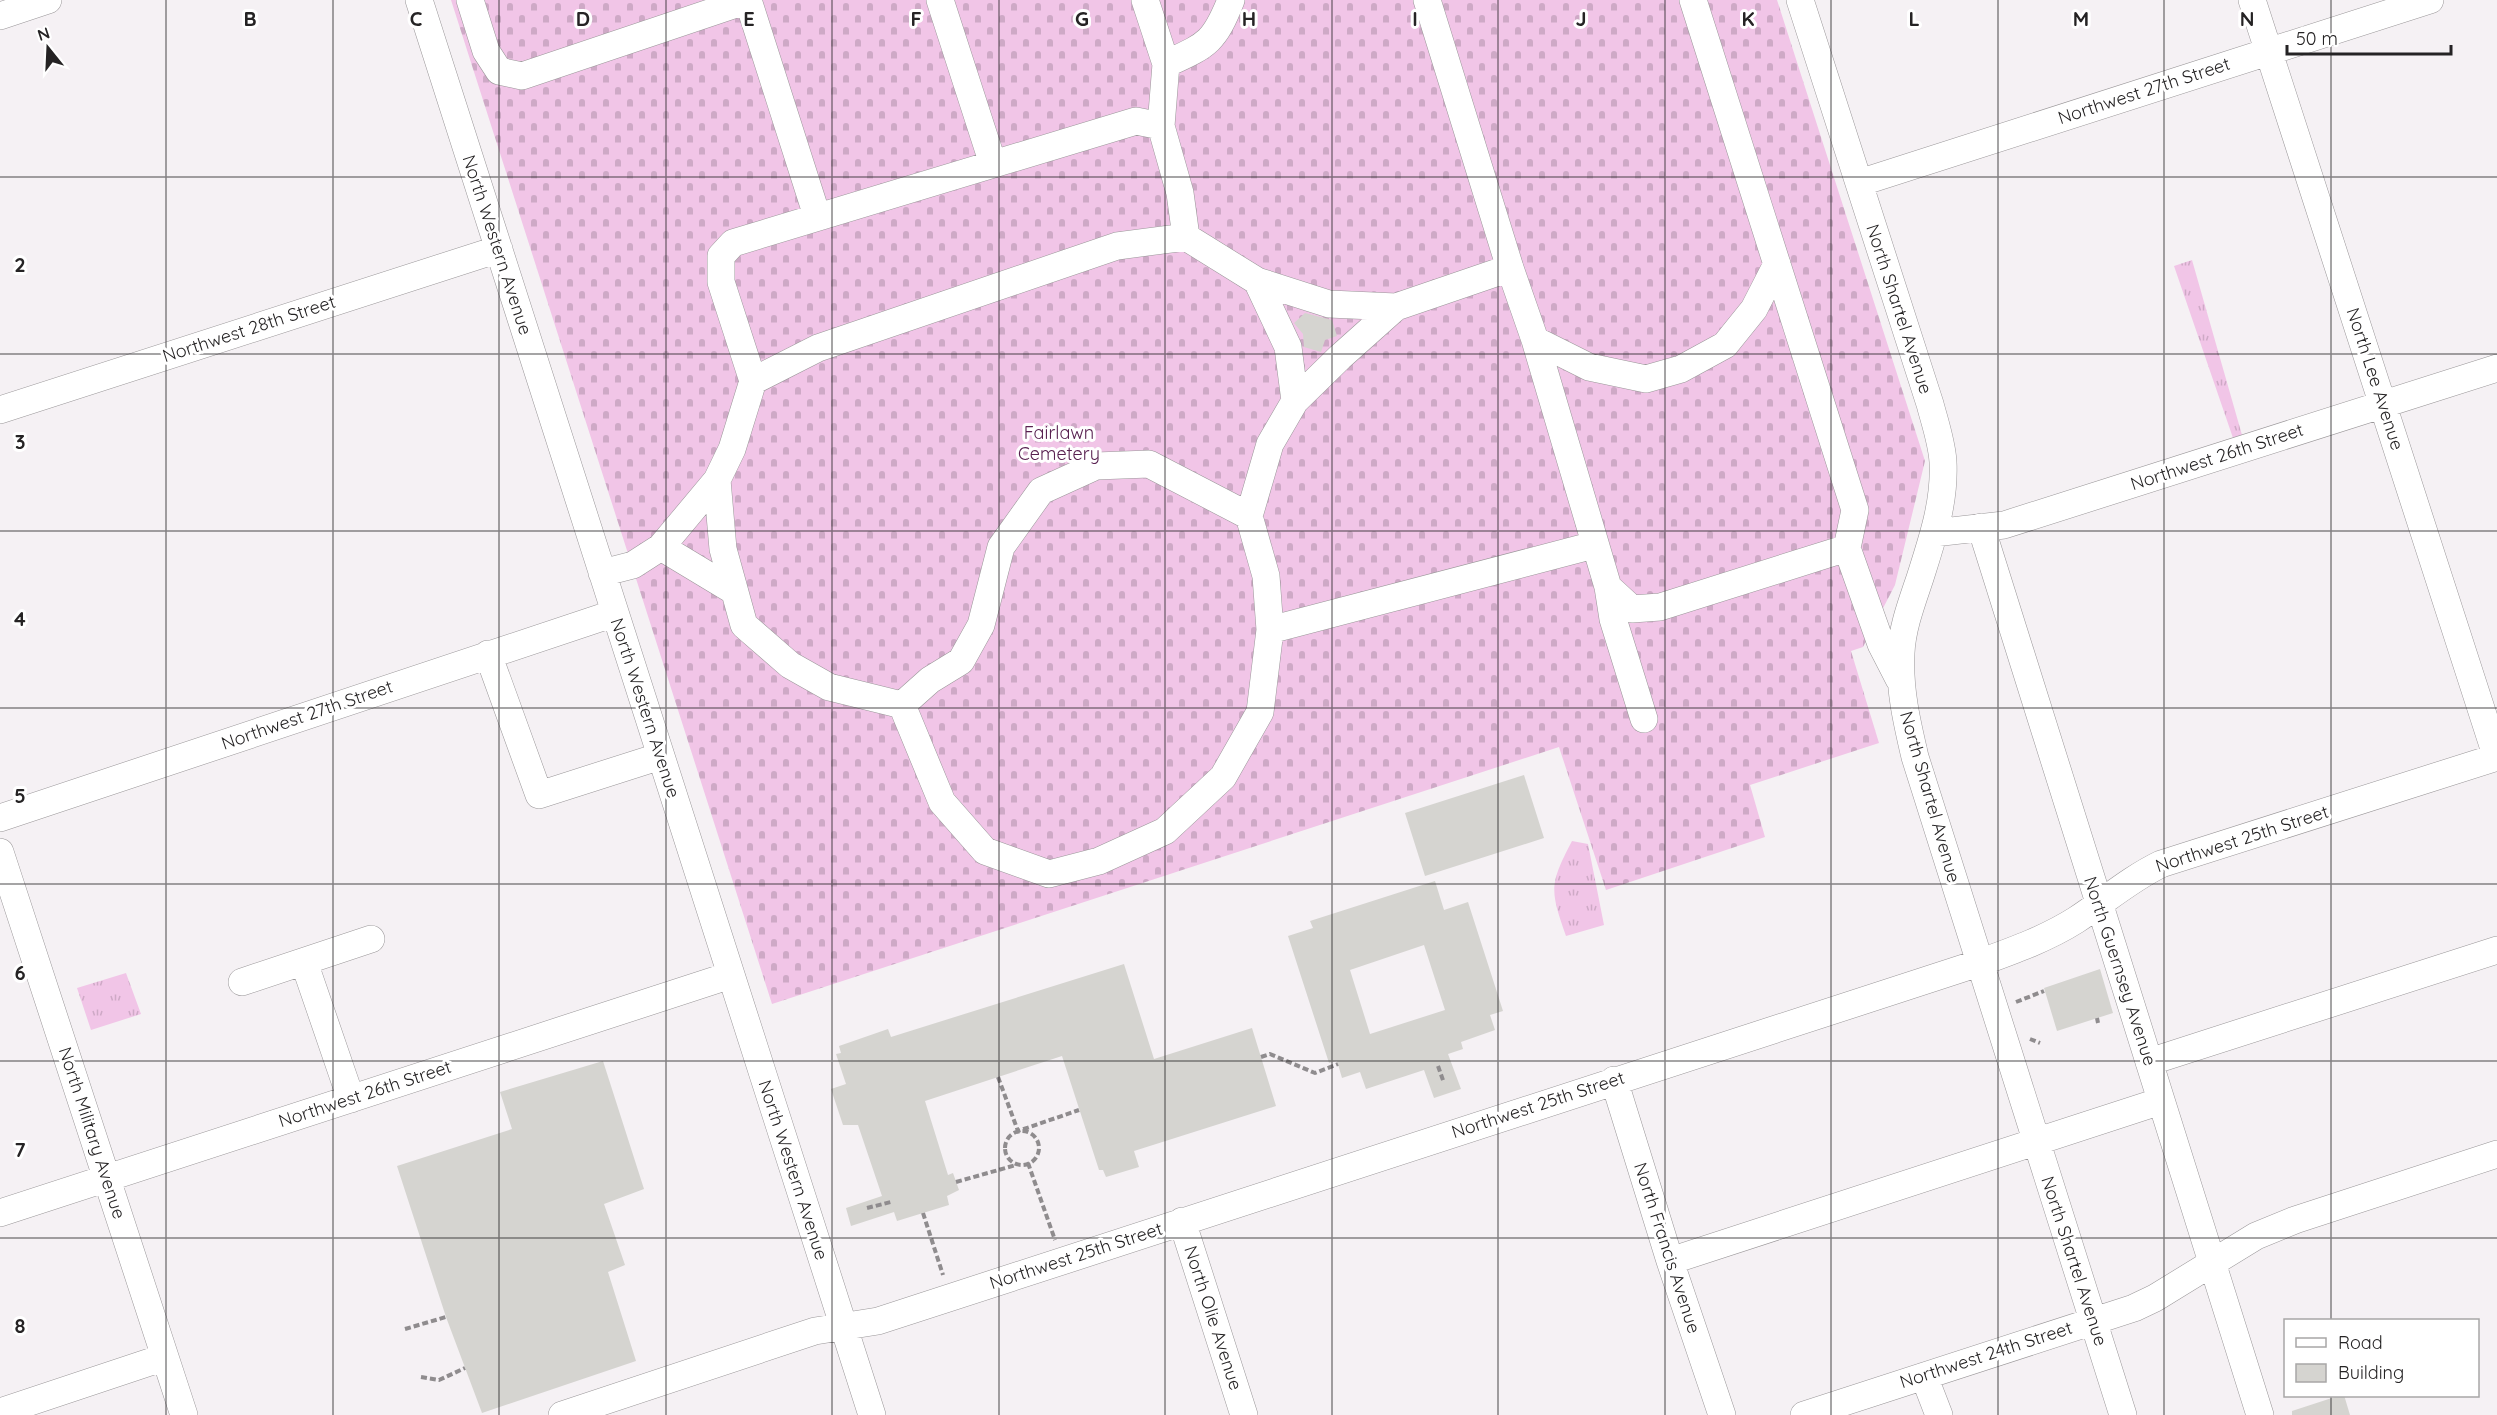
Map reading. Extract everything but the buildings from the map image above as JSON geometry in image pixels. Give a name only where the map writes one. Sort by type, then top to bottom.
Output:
[{"type":"street","points":[[0,16],[48,0]]},
{"type":"street","name":"North Western Avenue","points":[[419,0],[872,1415]]},
{"type":"street","points":[[470,0],[486,51],[499,71],[522,76],[748,0],[816,216]]},
{"type":"street","points":[[940,0],[993,164]]},
{"type":"street","points":[[1145,0],[1166,64],[1161,126],[1180,193],[1186,237]]},
{"type":"street","points":[[1166,64],[1202,47],[1221,26],[1231,0]]},
{"type":"street","points":[[1426,0],[1510,268],[1535,340],[1608,587],[1613,619],[1644,719]]},
{"type":"street","points":[[1693,0],[1855,510],[1847,548],[1881,644],[1901,682]]},
{"type":"street","name":"North Shartel Avenue","points":[[1800,0],[1930,404],[1943,461],[1942,494],[1935,533],[1905,629],[1901,652],[1901,682],[1907,726],[1979,963],[2123,1415]]},
{"type":"street","name":"North Lee Avenue","points":[[2252,0],[2497,758]]},
{"type":"street","name":"Northwest 27th Street","points":[[1859,183],[2430,0]]},
{"type":"street","points":[[602,573],[633,565],[662,547],[717,480],[732,449],[753,381],[721,282],[721,256],[734,243],[816,216],[1136,121],[1161,126]]},
{"type":"street","points":[[753,381],[818,348],[1117,246],[1186,237],[1257,281],[1329,304],[1395,307],[1510,268]]},
{"type":"street","name":"Northwest 28th Street","points":[[0,410],[498,249]]},
{"type":"street","points":[[1535,340],[1589,367],[1600,370],[1646,379],[1681,369],[1725,345],[1754,309],[1777,264]]},
{"type":"street","points":[[1257,281],[1288,347],[1295,401]]},
{"type":"street","points":[[902,705],[942,802],[985,851],[1048,874],[1099,861],[1165,831],[1223,777],[1260,712],[1270,630],[1266,576],[1249,516],[1270,444],[1295,401],[1395,307]]},
{"type":"street","name":"Northwest 26th Street","points":[[1935,533],[2004,525],[2497,368]]},
{"type":"street","points":[[902,705],[930,680],[961,661],[981,625],[1001,547],[1041,491],[1096,466],[1149,464],[1197,486],[1249,516]]},
{"type":"street","points":[[717,480],[723,549],[744,625],[790,665],[829,687],[902,705]]},
{"type":"street","name":"North Guernsey Avenue","points":[[1981,527],[2260,1415]]},
{"type":"street","points":[[1270,630],[1594,545]]},
{"type":"street","points":[[662,547],[734,591]]},
{"type":"street","points":[[1608,587],[1632,609],[1660,607],[1847,548]]},
{"type":"street","name":"Northwest 27th Street","points":[[0,818],[615,613]]},
{"type":"street","points":[[488,654],[539,795],[661,756]]},
{"type":"street","name":"Northwest 25th Street","points":[[562,1415],[815,1331],[878,1321],[1979,963],[2039,940],[2075,920],[2135,877],[2161,864],[2497,758]]},
{"type":"street","name":"North Military Avenue","points":[[0,852],[184,1415]]},
{"type":"street","points":[[242,982],[370,939]]},
{"type":"street","points":[[2149,1062],[2497,950]]},
{"type":"street","points":[[304,962],[351,1099]]},
{"type":"street","name":"Northwest 26th Street","points":[[0,1213],[731,975]]},
{"type":"street","name":"North Francis Avenue","points":[[1614,1080],[1670,1261],[1722,1415]]},
{"type":"street","points":[[1670,1261],[2162,1101]]},
{"type":"street","name":"Northwest 24th Street","points":[[1804,1415],[2134,1308],[2155,1298],[2256,1236],[2295,1220],[2497,1154]]},
{"type":"street","name":"North Olie Avenue","points":[[1182,1221],[1244,1415]]},
{"type":"street","points":[[0,1412],[165,1357]]},
{"type":"street","points":[[1924,1376],[1939,1415]]},
{"type":"path","points":[[2035,996],[2044,991]]},
{"type":"path","points":[[1261,1057],[1270,1054],[1315,1072],[1338,1064]]},
{"type":"path","points":[[1438,1066],[1443,1083]]},
{"type":"path","points":[[998,1077],[1018,1131]]},
{"type":"path","points":[[1018,1164],[1007,1156],[1005,1147],[1009,1137],[1018,1131],[1079,1110]]},
{"type":"path","points":[[956,1182],[1028,1163],[1037,1157],[1039,1144],[1033,1134],[1018,1131]]},
{"type":"path","points":[[1028,1163],[1062,1260]]},
{"type":"path","points":[[867,1208],[891,1202]]},
{"type":"path","points":[[923,1213],[950,1297]]},
{"type":"path","points":[[405,1329],[446,1317]]},
{"type":"path","points":[[422,1377],[439,1380],[465,1368]]},
{"type":"green space","name":"Fairlawn Cemetery","points":[[451,0],[1777,0],[1925,461],[1895,585],[1863,647],[1851,651],[1879,743],[1750,785],[1765,837],[1606,890],[1559,747],[772,1004]]},
{"type":"green space","points":[[2192,260],[2242,435],[2233,438],[2174,266]]},
{"type":"green space","points":[[1572,841],[1588,844],[1604,925],[1566,936],[1557,908],[1554,888],[1559,868]]},
{"type":"green space","points":[[126,973],[141,1014],[91,1030],[77,988]]}]
